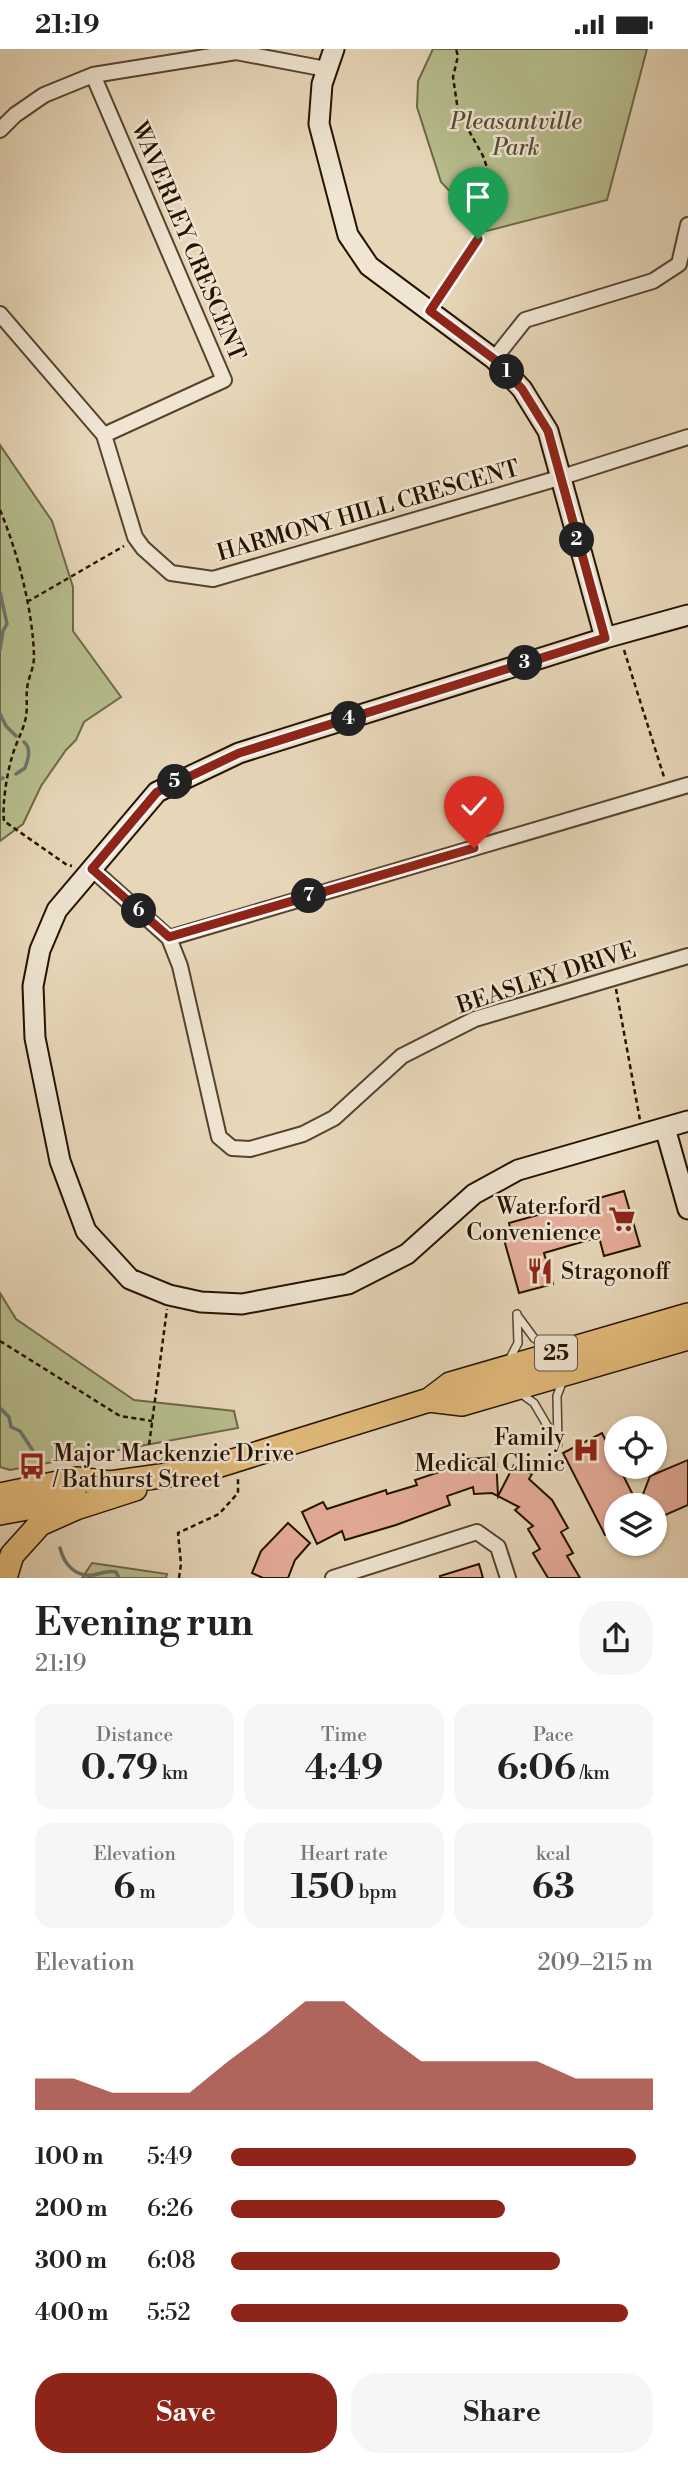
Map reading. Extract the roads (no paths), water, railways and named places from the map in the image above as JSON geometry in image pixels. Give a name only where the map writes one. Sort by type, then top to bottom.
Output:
[{"type":"main road","name":"25","points":[[429,1400],[462,1404],[513,1389],[561,1363],[688,1315]]},
{"type":"main road","name":"25","points":[[0,1495],[77,1479],[110,1483],[204,1470],[429,1400],[450,1384],[505,1368],[561,1363],[688,1338]]},
{"type":"main road","points":[[5,1578],[12,1555],[40,1524],[170,1474]]},
{"type":"main road","name":"25","points":[[0,1513],[82,1498],[110,1483]]},
{"type":"street","points":[[334,49],[322,84],[319,124],[348,235],[369,265],[494,359],[522,389],[548,431],[559,478],[612,637]]},
{"type":"street","points":[[0,130],[15,115],[44,95],[93,75],[236,52],[326,69]]},
{"type":"street","name":"WAVERLEY CRESCENT","points":[[93,75],[224,380],[104,435]]},
{"type":"street","points":[[494,359],[525,320],[653,281],[679,264],[688,225]]},
{"type":"street","name":"HARMONY HILL CRESCENT","points":[[0,314],[104,435],[136,539],[171,573],[213,579],[559,478],[688,437]]},
{"type":"street","points":[[688,615],[239,753],[157,792],[57,910],[40,950],[33,986],[34,1038],[60,1161],[86,1231],[130,1279],[169,1295],[201,1302],[242,1304],[348,1284],[407,1254],[474,1194],[518,1170],[688,1121]]},
{"type":"street","points":[[169,937],[688,785]]},
{"type":"street","name":"BEASLEY DRIVE","points":[[92,869],[169,937],[180,966],[219,1137],[232,1148],[250,1149],[303,1134],[334,1118],[402,1056],[475,1019],[688,956]]},
{"type":"street","points":[[665,1128],[688,1209]]},
{"type":"street","points":[[333,1578],[477,1532],[498,1547],[508,1578]]},
{"type":"lane","points":[[505,1368],[518,1343],[517,1314],[534,1338],[561,1363],[557,1397],[558,1444],[534,1403],[513,1389]]},
{"type":"waterway","points":[[0,592],[7,624],[0,650]]},
{"type":"waterway","points":[[0,714],[6,726],[16,736]]},
{"type":"waterway","points":[[16,774],[25,768],[28,758],[29,751],[24,742]]},
{"type":"waterway","points":[[0,1408],[9,1417],[11,1427],[20,1431],[33,1451]]},
{"type":"waterway","points":[[60,1548],[67,1564],[76,1572],[87,1575],[116,1572],[119,1578]]},
{"type":"place","name":"Waterford Convenience","points":[[622,1219]]},
{"type":"place","name":"Stragonoff","points":[[540,1271]]},
{"type":"place","name":"Family Medical Clinic","points":[[586,1450]]},
{"type":"place","name":"Major Mackenzie Drive / Bathurst Street","points":[[32,1466]]},
{"type":"park label","name":"Pleasantville Park","points":[[516,134]]}]
